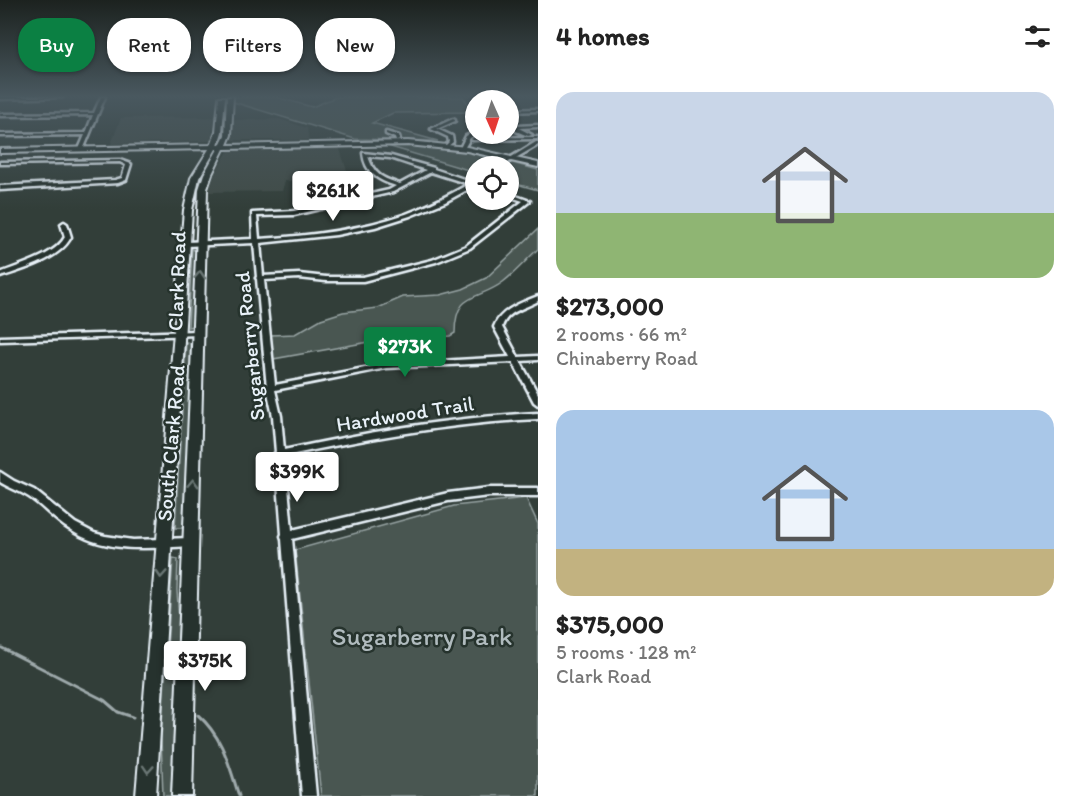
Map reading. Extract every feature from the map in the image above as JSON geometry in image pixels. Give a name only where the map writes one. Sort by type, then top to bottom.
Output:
[{"type":"main road","name":"South Clark Road","points":[[146,796],[180,334],[194,244],[191,193],[195,178],[219,145],[220,134]]},
{"type":"main road","name":"Clark Road","points":[[182,796],[197,333],[194,244],[208,174],[224,134]]},
{"type":"main road","points":[[0,149],[398,140],[448,145],[508,156]]},
{"type":"main road","points":[[326,142],[394,142],[463,146],[508,156]]},
{"type":"main road","points":[[519,159],[538,164]]},
{"type":"main road","points":[[191,193],[203,193]]},
{"type":"street","points":[[0,135],[74,134]]},
{"type":"street","points":[[81,148],[87,134]]},
{"type":"street","points":[[391,134],[398,140]]},
{"type":"street","points":[[445,134],[450,136],[448,145]]},
{"type":"street","points":[[519,140],[538,140]]},
{"type":"street","points":[[514,156],[538,140]]},
{"type":"street","points":[[463,146],[465,142]]},
{"type":"street","points":[[432,169],[400,186],[377,178],[370,171],[365,154],[390,157],[432,169],[465,181]]},
{"type":"street","points":[[0,163],[123,161],[129,164],[124,179],[116,182],[0,188]]},
{"type":"street","name":"Sugarberry Road","points":[[309,796],[276,416],[259,278],[258,242],[254,214],[294,213],[391,191],[400,186]]},
{"type":"street","points":[[194,244],[258,242],[323,236],[380,224],[430,208],[465,189]]},
{"type":"street","points":[[519,198],[527,201],[519,207]]},
{"type":"street","points":[[259,278],[299,276],[363,279],[434,261],[468,247],[515,210]]},
{"type":"street","points":[[0,275],[64,246],[68,237],[64,224]]},
{"type":"street","points":[[538,298],[507,312],[500,320],[498,327],[538,402]]},
{"type":"street","points":[[0,339],[197,333]]},
{"type":"street","points":[[271,388],[386,366],[538,358]]},
{"type":"street","name":"Hardwood Trail","points":[[279,454],[449,422],[538,416]]},
{"type":"street","points":[[0,476],[3,480],[30,492],[77,530],[110,543],[191,542]]},
{"type":"street","points":[[286,536],[447,497],[489,492],[538,492]]},
{"type":"shaded area","points":[[115,134],[212,134],[211,141],[111,144]]},
{"type":"shaded area","points":[[231,134],[308,134],[309,140],[230,140]]},
{"type":"shaded area","points":[[339,146],[351,183],[285,181],[282,191],[209,192],[213,176],[230,148]]},
{"type":"green space","points":[[339,134],[413,134],[438,141],[355,139]]},
{"type":"green space","points":[[384,145],[443,147],[493,156],[465,156],[465,169]]},
{"type":"green space","points":[[519,165],[538,170],[538,190],[519,185]]},
{"type":"green space","points":[[538,229],[538,249],[503,282],[464,303],[456,320],[455,333],[450,336],[369,342],[273,359],[271,335],[295,334],[321,319],[343,312],[378,308],[403,297],[440,295],[463,289],[486,278]]},
{"type":"green space","points":[[192,249],[197,251],[193,326],[188,327]]},
{"type":"green space","points":[[186,342],[190,343],[191,371],[184,525],[183,528],[175,528]]},
{"type":"green space","name":"Sugarberry Park","points":[[526,498],[538,524],[538,796],[321,796],[295,550],[454,506]]},
{"type":"green space","points":[[173,558],[178,559],[179,620],[171,796],[163,796],[161,738]]},
{"type":"waterway","points":[[0,647],[104,700],[118,712],[133,717]]},
{"type":"waterway","points":[[198,715],[219,742],[239,796]]}]
